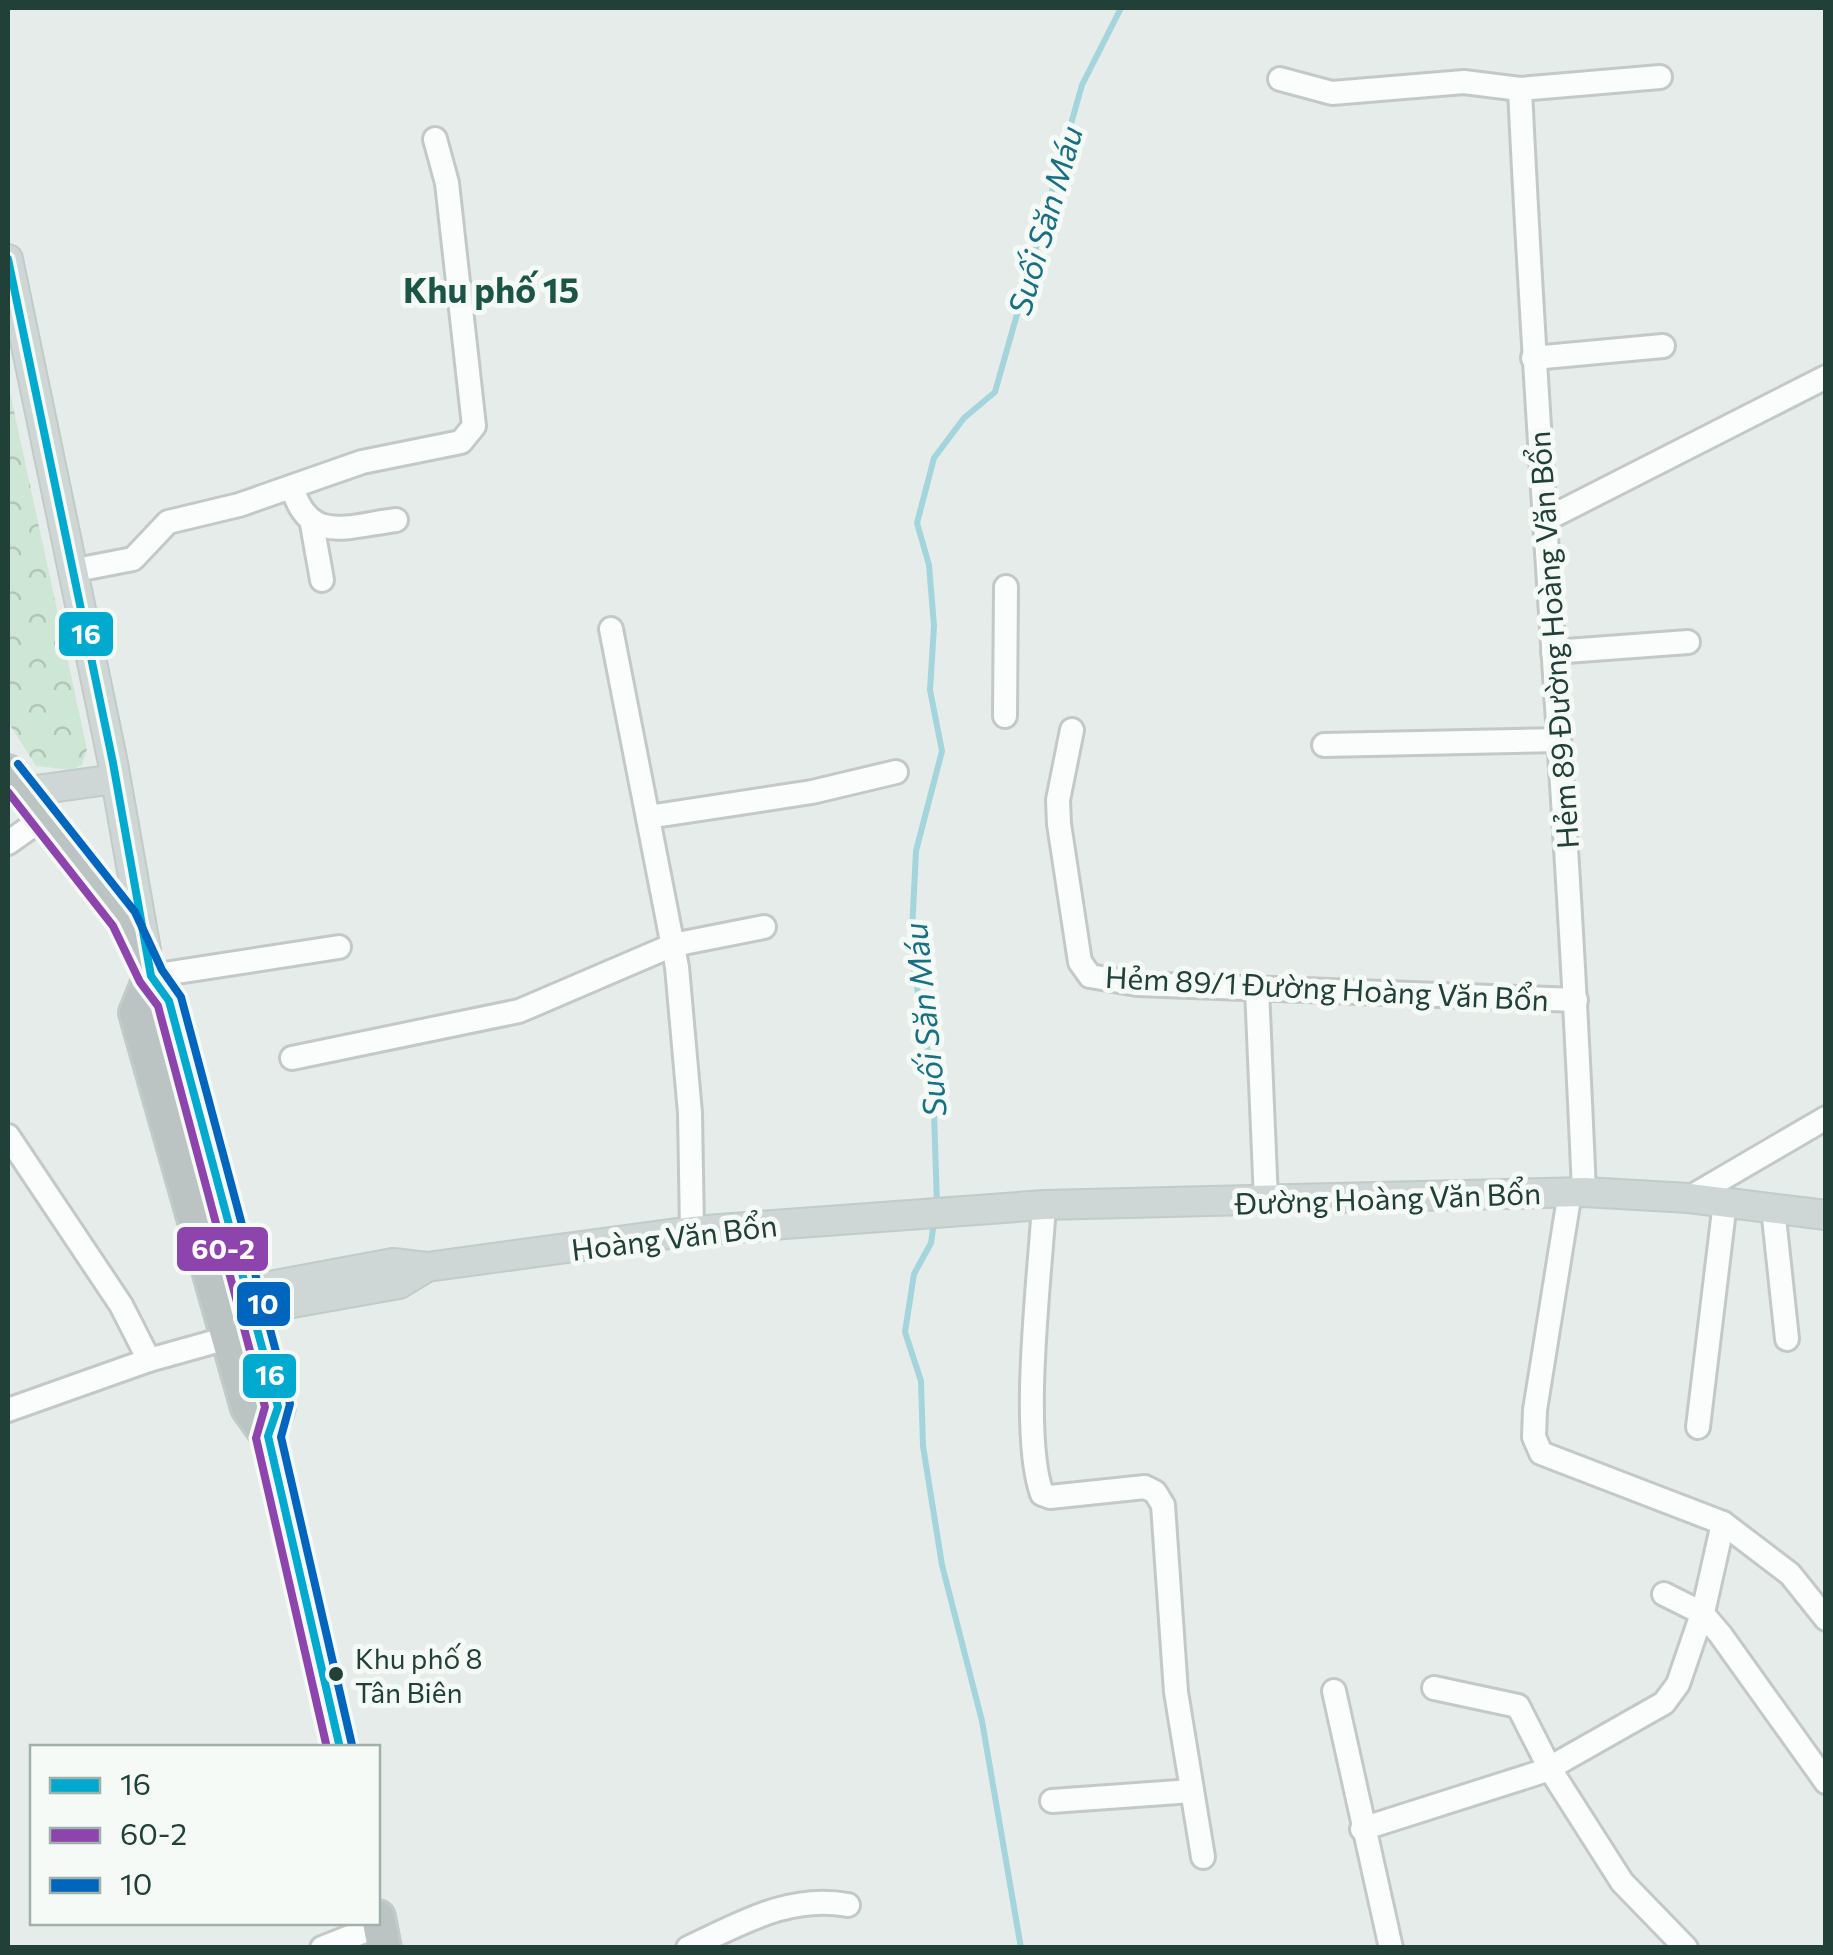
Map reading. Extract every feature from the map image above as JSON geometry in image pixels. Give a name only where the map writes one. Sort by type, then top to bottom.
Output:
[{"type":"highway","points":[[15,782],[124,919],[151,976],[136,1013],[239,1313],[248,1408],[268,1436],[339,1745]]},
{"type":"main road","points":[[8,259],[116,779],[151,976]]},
{"type":"main road","points":[[15,782],[116,779]]},
{"type":"main road","name":"Đường Hoàng Văn Bổn","points":[[936,1212],[1577,1192],[1690,1198],[1826,1215]]},
{"type":"main road","name":"Hoàng Văn Bổn","points":[[239,1313],[393,1263],[428,1268],[692,1231],[936,1212]]},
{"type":"street","points":[[1280,79],[1332,93],[1482,82],[1520,88],[1660,77]]},
{"type":"street","name":"Hẻm 89 Đường Hoàng Văn Bổn","points":[[1520,88],[1532,358],[1576,1000],[1577,1192],[1535,1410],[1534,1437],[1540,1453],[1723,1523]]},
{"type":"street","points":[[71,571],[133,558],[168,522],[362,462],[460,442],[470,435],[474,426],[446,183],[434,139]]},
{"type":"street","points":[[1532,358],[1663,346]]},
{"type":"street","points":[[1545,520],[1826,376]]},
{"type":"street","points":[[292,486],[299,510],[312,524],[326,528],[396,520]]},
{"type":"street","points":[[312,524],[322,580]]},
{"type":"street","points":[[1005,716],[1006,587]]},
{"type":"street","points":[[611,628],[673,945],[690,1113],[692,1231]]},
{"type":"street","points":[[1553,652],[1688,642]]},
{"type":"street","name":"Hẻm 89/1 Đường Hoàng Văn Bổn","points":[[1072,730],[1058,800],[1059,824],[1080,962],[1090,976],[1136,984],[1576,1000]]},
{"type":"street","points":[[1324,746],[1559,740]]},
{"type":"street","points":[[648,817],[812,792],[896,772]]},
{"type":"street","points":[[8,843],[43,818]]},
{"type":"street","points":[[292,1058],[519,1011],[673,945],[764,927]]},
{"type":"street","points":[[151,976],[339,947]]},
{"type":"street","points":[[1257,988],[1266,1200]]},
{"type":"street","points":[[1690,1198],[1826,1118]]},
{"type":"street","points":[[8,1136],[120,1305],[150,1360]]},
{"type":"street","points":[[1698,1428],[1725,1202]]},
{"type":"street","points":[[1044,1206],[1034,1413],[1038,1482],[1042,1494],[1050,1497],[1145,1488],[1155,1492],[1163,1505],[1176,1692],[1203,1857]]},
{"type":"street","points":[[1773,1208],[1788,1339]]},
{"type":"street","points":[[8,1410],[150,1360],[239,1313]]},
{"type":"street","points":[[1362,1829],[1550,1769],[1664,1702],[1678,1684],[1702,1614],[1723,1523],[1790,1574],[1821,1605]]},
{"type":"street","points":[[1664,1594],[1702,1614],[1826,1782]]},
{"type":"street","points":[[1434,1688],[1518,1706],[1550,1769],[1622,1882],[1686,1948]]},
{"type":"street","points":[[1334,1690],[1362,1829],[1392,1948]]},
{"type":"street","points":[[1052,1801],[1192,1790]]},
{"type":"street","points":[[688,1948],[788,1904],[819,1900],[848,1905]]},
{"type":"street","points":[[322,1948],[380,1930]]},
{"type":"green space","points":[[8,383],[87,749],[82,765],[71,770],[36,766],[8,722]]},
{"type":"waterway","name":"Suối Săn Máu","points":[[937,1204],[933,1083],[911,951],[916,851],[942,751],[930,690],[934,626],[929,565],[917,523],[934,458],[964,418],[995,392],[1082,85],[1121,8]]},
{"type":"waterway","name":"Suối Săn Máu","points":[[934,1222],[931,1243],[914,1274],[905,1332],[921,1381],[923,1446],[942,1565],[982,1721],[1021,1948]]},
{"type":"transit line","name":"16","points":[[8,259],[113,763],[151,976],[169,1001],[278,1407],[268,1436],[339,1745]]},
{"type":"transit line","name":"10","points":[[18,764],[135,912],[162,970],[181,997],[290,1404],[281,1437],[352,1745]]},
{"type":"transit line","name":"60-2","points":[[8,792],[113,926],[140,982],[158,1006],[265,1407],[256,1438],[326,1745]]},
{"type":"place","name":"Khu phố 8 Tân Biên","points":[[336,1674]]},
{"type":"district","name":"Khu phố 15","points":[[491,288]]}]
